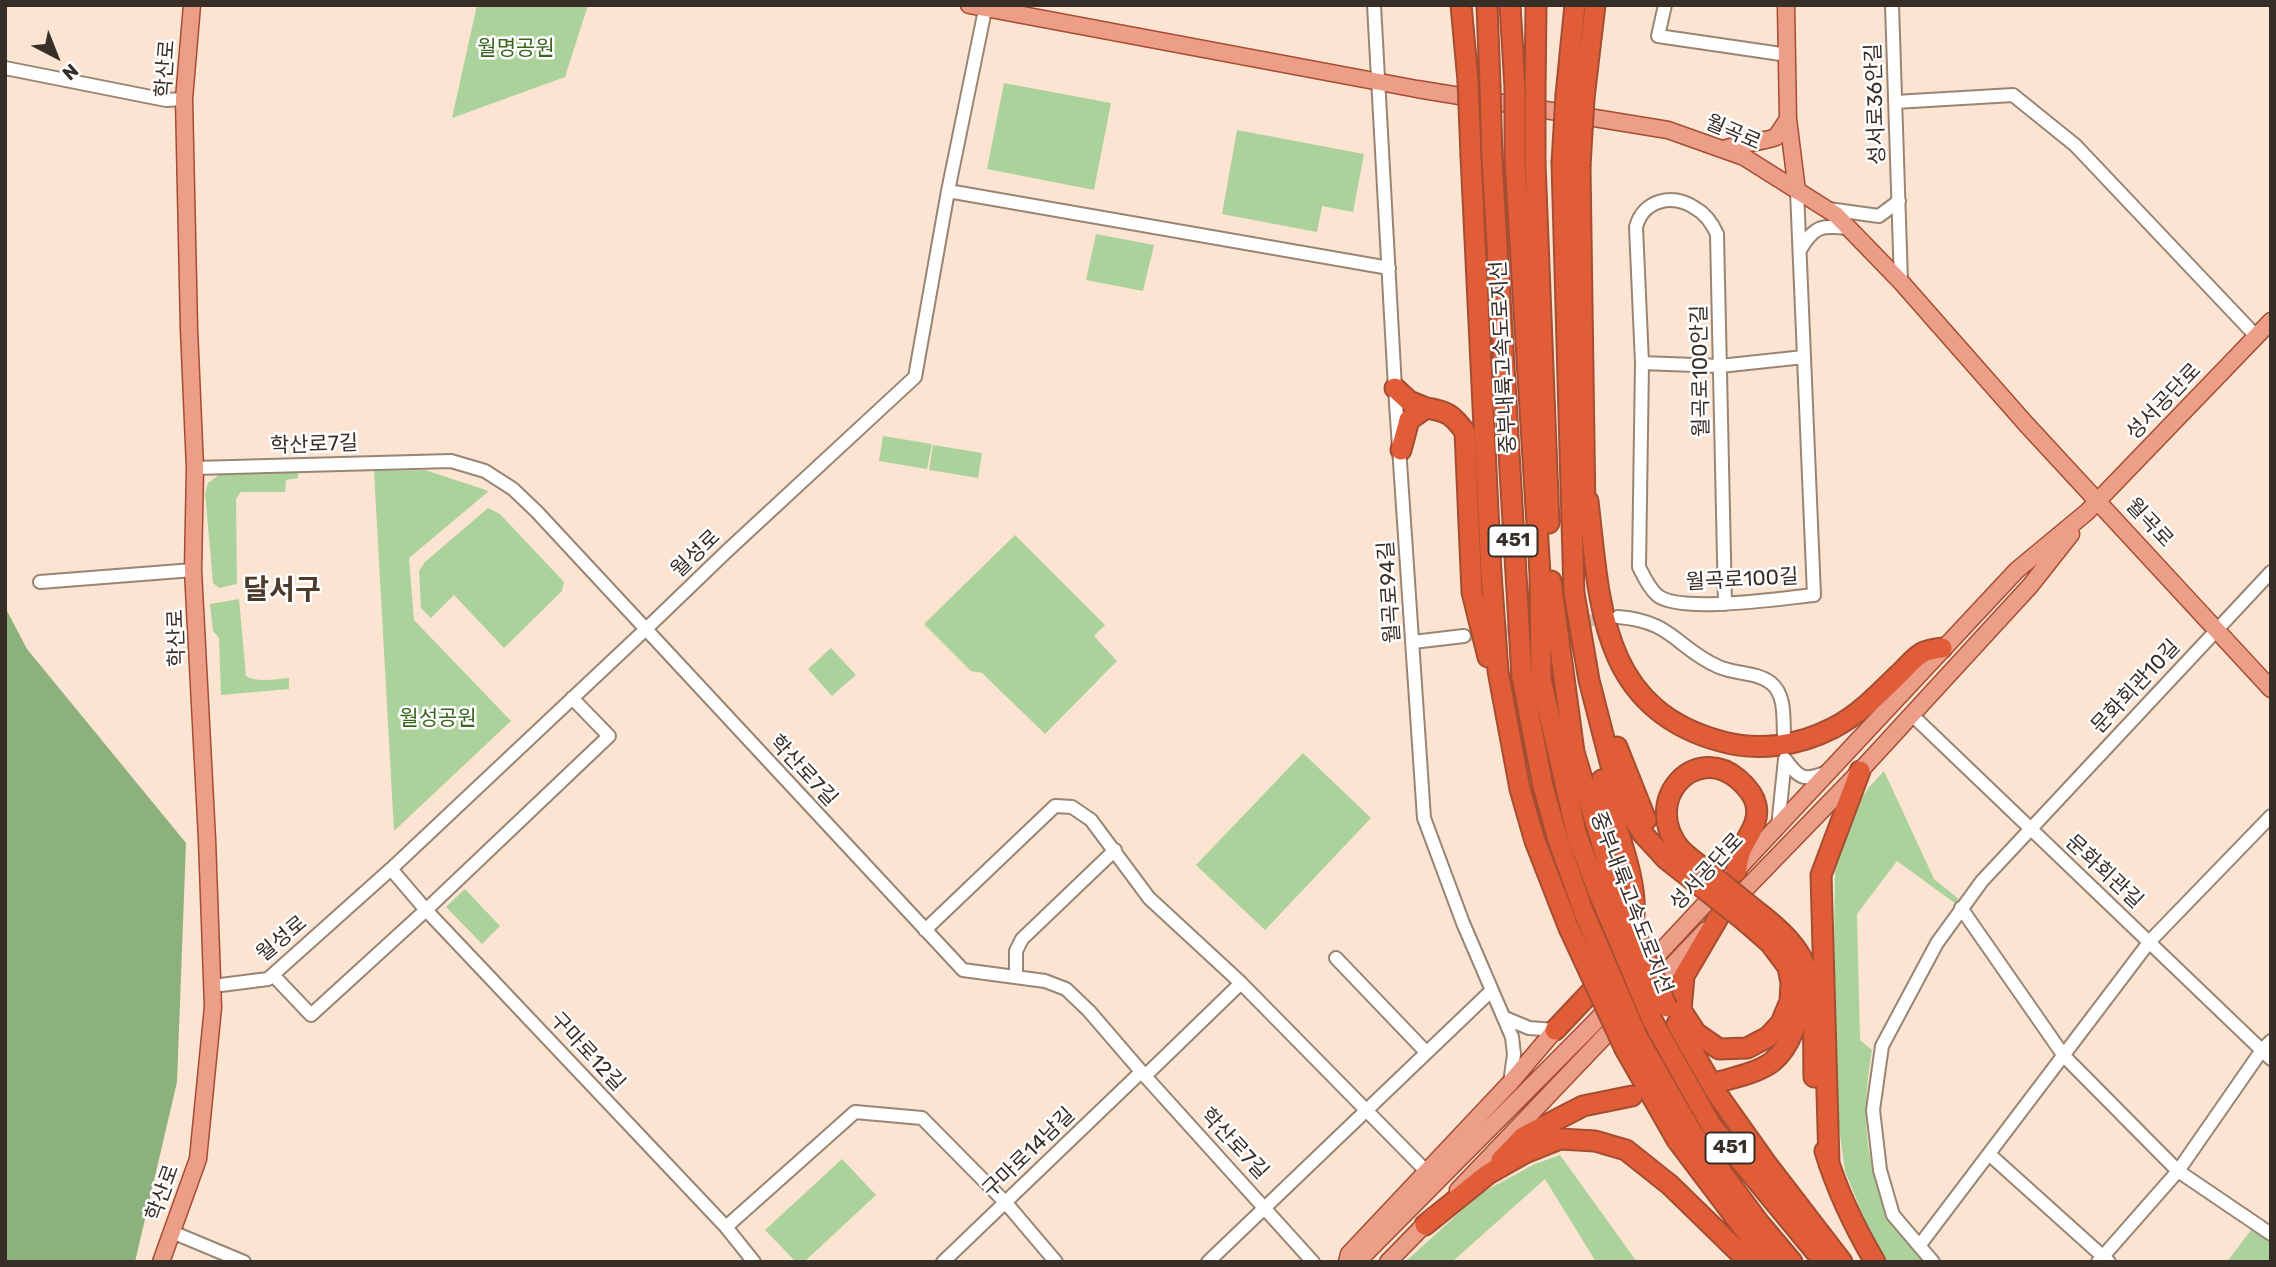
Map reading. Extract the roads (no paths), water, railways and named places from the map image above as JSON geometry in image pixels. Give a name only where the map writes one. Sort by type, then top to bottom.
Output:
[{"type":"highway","points":[[1461,5],[1468,81],[1498,671],[1520,789]]},
{"type":"highway","name":"중부내륙고속도로지선","points":[[1486,5],[1521,677],[1543,786],[1558,840],[1631,1043],[1693,1134],[1792,1262]]},
{"type":"highway","name":"중부내륙고속도로지선","points":[[1510,5],[1515,88],[1515,161],[1540,574],[1541,679],[1577,836],[1607,890],[1653,1022],[1711,1125],[1824,1262]]},
{"type":"highway","points":[[1536,5],[1535,163],[1552,592],[1574,752],[1607,890],[1667,1007],[1717,1094],[1842,1262]]},
{"type":"highway","points":[[1575,5],[1575,96],[1571,164],[1574,593],[1589,680],[1618,793],[1643,834],[1666,859],[1698,874]]},
{"type":"highway","points":[[1575,96],[1595,5]]},
{"type":"highway","points":[[1571,164],[1586,478],[1585,592],[1616,746],[1647,823],[1674,854],[1776,933],[1793,957],[1803,981],[1800,1011],[1789,1040],[1772,1062],[1748,1074],[1719,1082]]},
{"type":"highway","points":[[1395,388],[1409,401],[1454,416],[1465,432],[1472,592],[1535,841],[1569,928],[1631,1043],[1677,1140],[1769,1262]]},
{"type":"highway","points":[[1401,450],[1409,421],[1426,408]]},
{"type":"highway","points":[[1555,1030],[1604,978],[1629,937],[1633,921],[1630,865],[1612,817],[1576,682],[1563,591],[1571,454]]},
{"type":"highway","points":[[1586,478],[1600,605],[1608,636],[1625,674],[1640,694],[1660,713],[1686,729],[1735,746],[1763,747],[1798,743],[1835,727],[1873,699],[1923,652],[1942,648]]},
{"type":"highway","points":[[1698,874],[1665,822],[1665,808],[1676,783],[1688,774],[1711,768],[1723,770],[1745,785],[1756,806],[1756,819],[1741,851],[1736,872]]},
{"type":"highway","points":[[1829,1164],[1821,875],[1860,771]]},
{"type":"highway","points":[[1718,918],[1684,976],[1681,1010],[1696,1033],[1719,1049],[1747,1048],[1768,1037],[1781,1023],[1790,1001],[1791,983],[1788,967],[1751,915]]},
{"type":"highway","points":[[1751,915],[1779,929],[1799,954],[1809,978],[1816,1123],[1838,1191],[1875,1262]]},
{"type":"highway","points":[[1489,1174],[1522,1137],[1583,1106],[1632,1096]]},
{"type":"highway","points":[[1425,1225],[1489,1174],[1525,1153],[1560,1139],[1595,1141],[1626,1150],[1670,1185],[1749,1262]]},
{"type":"main road","name":"학산로","points":[[161,1262],[198,1159],[213,1007],[193,570],[195,467],[184,99],[192,5]]},
{"type":"main road","points":[[1786,5],[1788,119],[1797,191]]},
{"type":"main road","name":"월곡로","points":[[980,6],[1377,82],[1668,130],[1744,157],[1836,215],[1901,282],[2026,424],[2271,689]]},
{"type":"main road","points":[[1723,149],[1743,142],[1763,142],[1776,137],[1788,119]]},
{"type":"main road","name":"성서공단로","points":[[1357,1262],[1583,1034],[2017,570],[2087,512],[2271,321]]},
{"type":"main road","name":"성서공단로","points":[[1388,1262],[1860,771],[2030,586],[2087,512]]},
{"type":"main road","points":[[1347,1262],[1349,1254],[1510,1083],[1555,1030]]},
{"type":"street","name":"월곡로94길","points":[[1374,5],[1395,388],[1424,818],[1492,991],[1513,1037],[1514,1054],[1510,1083]]},
{"type":"street","points":[[1665,5],[1658,36],[1788,55]]},
{"type":"street","name":"성서로36안길","points":[[1892,5],[1901,282]]},
{"type":"street","name":"월성로","points":[[213,986],[268,979],[273,975],[391,869],[915,377],[980,6]]},
{"type":"street","points":[[5,68],[166,100],[184,99]]},
{"type":"street","points":[[1895,102],[2014,95],[2075,145],[2256,336]]},
{"type":"street","points":[[948,191],[1389,268]]},
{"type":"street","name":"월곡로100길","points":[[1640,214],[1636,227],[1642,363],[1639,567],[1658,596],[1671,602],[1726,604],[1814,595],[1797,191]]},
{"type":"street","name":"월곡로100안길","points":[[1640,214],[1649,204],[1660,201],[1680,202],[1695,207],[1710,220],[1717,233],[1726,604]]},
{"type":"street","points":[[1827,209],[1879,216],[1899,201]]},
{"type":"street","points":[[1800,251],[1809,234],[1827,225],[1848,228]]},
{"type":"street","points":[[1642,363],[1720,366],[1804,357]]},
{"type":"street","name":"학산로7길","points":[[195,467],[451,461],[485,471],[513,489],[962,970],[1045,981],[1066,989],[1089,1011],[1313,1262]]},
{"type":"street","points":[[40,582],[193,570]]},
{"type":"street","name":"문화회관10길","points":[[1933,1262],[1893,1215],[1880,1170],[1873,1111],[1882,1046],[1937,943],[1982,881],[2271,572]]},
{"type":"street","points":[[1618,617],[1654,623],[1674,635],[1705,661],[1726,670],[1756,676],[1772,684],[1782,700],[1784,735]]},
{"type":"street","points":[[1413,642],[1464,636]]},
{"type":"street","points":[[273,975],[311,1014],[426,910],[609,736],[572,698]]},
{"type":"street","name":"문화회관길","points":[[1911,714],[2029,829],[2268,1050]]},
{"type":"street","points":[[1778,827],[1785,759],[1796,775],[1805,778],[1814,778],[1832,770]]},
{"type":"street","points":[[925,930],[1055,806],[1072,807],[1091,820],[1149,898],[1241,983],[1427,1172]]},
{"type":"street","points":[[1919,1246],[2150,941],[2271,816]]},
{"type":"street","points":[[1016,977],[1016,951],[1022,939],[1115,850]]},
{"type":"street","name":"구마로12길","points":[[391,869],[426,910],[726,1227],[754,1262]]},
{"type":"street","points":[[1961,908],[2063,1056],[2178,1171],[2271,1234]]},
{"type":"street","points":[[1336,958],[1426,1052]]},
{"type":"street","name":"구마로14남길","points":[[943,1262],[1241,983]]},
{"type":"street","points":[[1208,1262],[1492,991]]},
{"type":"street","points":[[1505,1018],[1529,1028],[1555,1030]]},
{"type":"street","points":[[1989,1154],[2103,1260],[2178,1171],[2268,1050]]},
{"type":"street","points":[[726,1227],[855,1112],[922,1118],[1006,1203],[1056,1262]]},
{"type":"street","points":[[172,1232],[244,1262]]},
{"type":"tunnel","points":[[1464,636],[1610,618]]},
{"type":"district","name":"달서구","points":[[282,591]]},
{"type":"park label","name":"월명공원","points":[[516,49]]},
{"type":"park label","name":"월성공원","points":[[438,719]]}]
